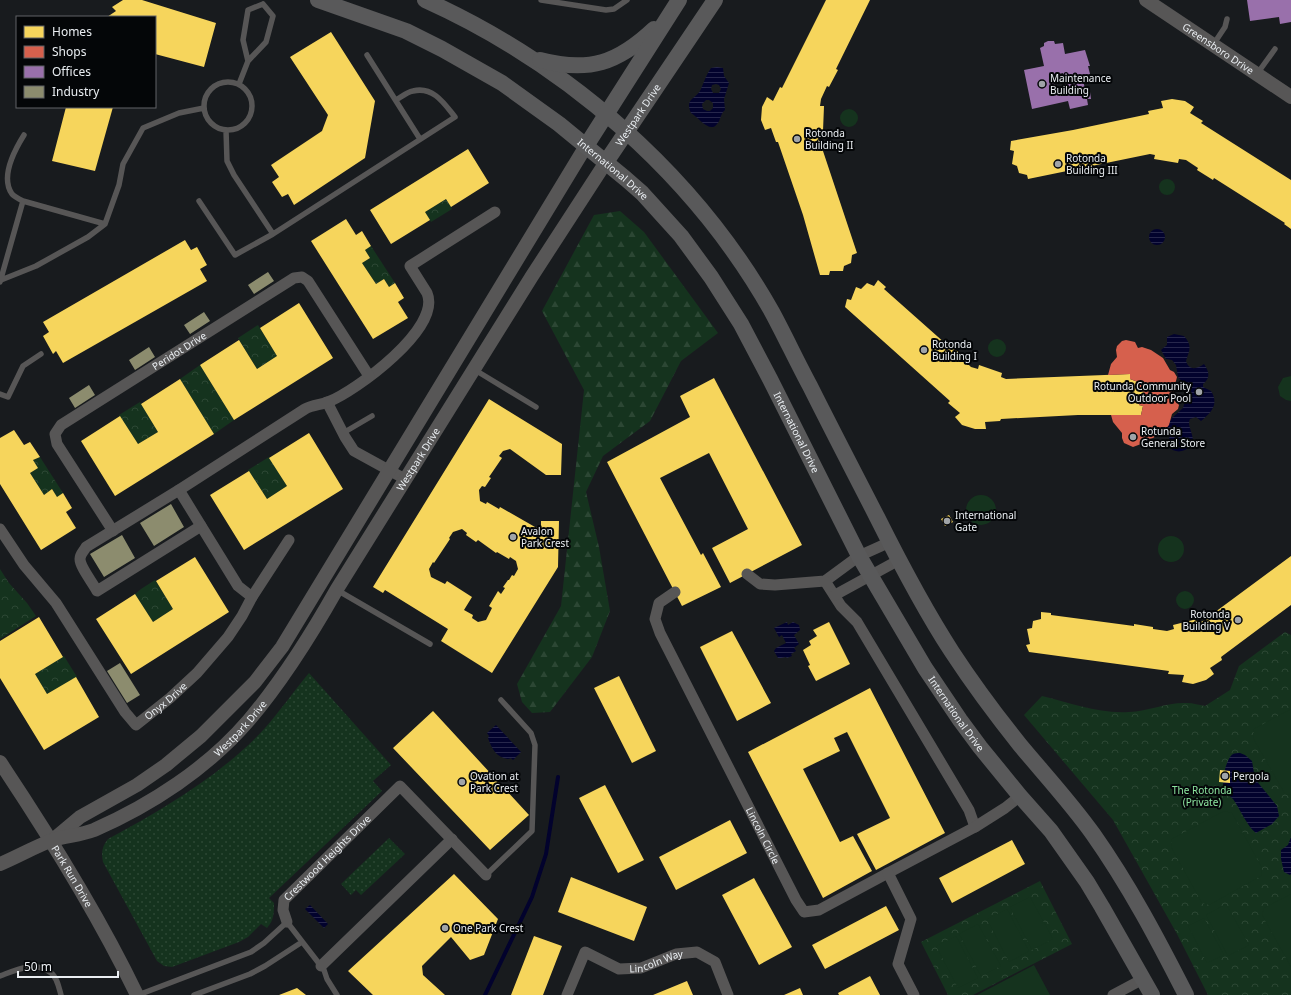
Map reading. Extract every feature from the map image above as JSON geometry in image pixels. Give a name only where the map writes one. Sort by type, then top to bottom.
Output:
[{"type":"main road","name":"International Drive","points":[[318,0],[406,31],[447,52],[508,87],[560,124],[642,193],[663,215],[693,253],[727,301],[770,378],[859,556],[903,632],[943,696],[980,747],[1051,831],[1087,882],[1152,995]]},
{"type":"main road","points":[[425,0],[461,18],[529,57],[554,73],[606,114],[627,132],[691,198],[725,242],[756,286],[774,317],[898,560],[931,618],[953,653],[1020,744],[1065,797],[1092,832],[1150,924],[1186,995]]},
{"type":"main road","name":"Westpark Drive","points":[[606,162],[715,0]]},
{"type":"main road","name":"Westpark Drive","points":[[586,146],[675,6]]},
{"type":"main road","points":[[529,57],[552,63],[570,65],[602,62],[630,50],[640,42],[675,6]]},
{"type":"street","name":"Greensboro Drive","points":[[1146,0],[1291,97]]},
{"type":"street","name":"Westpark Drive","points":[[51,841],[80,817],[137,785],[166,765],[201,736],[255,682],[282,647],[586,146]]},
{"type":"street","name":"Westpark Drive","points":[[0,864],[51,841],[92,830],[126,814],[162,794],[224,746],[248,721],[291,665],[317,625],[337,589],[405,479],[475,370],[532,276],[606,162]]},
{"type":"street","points":[[201,526],[97,591],[80,559],[86,547],[179,490],[305,409],[315,404],[328,402],[390,361],[403,348],[417,330],[426,315],[428,308],[429,298],[410,266],[495,212]]},
{"type":"street","name":"Peridot Drive","points":[[113,531],[57,444],[55,434],[61,425],[294,278],[302,277],[308,280],[358,361],[369,376]]},
{"type":"street","points":[[328,402],[343,433],[354,451],[405,479]]},
{"type":"street","points":[[179,490],[238,586],[252,597]]},
{"type":"street","name":"Onyx Drive","points":[[0,529],[24,565],[56,604],[125,712],[136,725],[170,698],[197,672],[228,637],[289,540]]},
{"type":"street","points":[[747,574],[760,584],[775,585],[825,581],[859,556],[890,542]]},
{"type":"street","points":[[835,595],[898,560]]},
{"type":"street","points":[[825,581],[841,606],[857,622],[969,810],[975,826]]},
{"type":"street","name":"Lincoln Circle","points":[[675,592],[659,604],[655,619],[660,633],[796,900],[804,912],[819,910],[888,873],[975,826],[1005,808],[1020,796]]},
{"type":"street","name":"Park Run Drive","points":[[0,762],[51,841],[93,911],[137,995]]},
{"type":"street","name":"Crestwood Heights Drive","points":[[287,922],[283,910],[284,900],[400,786],[486,875]]},
{"type":"street","points":[[321,966],[452,840]]},
{"type":"street","points":[[888,873],[911,919],[898,964],[914,995]]},
{"type":"street","name":"Lincoln Way","points":[[567,995],[585,952],[619,969],[640,968],[676,954],[697,952],[715,962],[728,995]]},
{"type":"street","points":[[1113,995],[1143,979]]},
{"type":"lane","points":[[541,0],[606,10],[614,8],[627,0]]},
{"type":"lane","points":[[239,84],[248,61],[266,42],[273,16],[264,2],[248,10],[244,40],[248,61]]},
{"type":"lane","points":[[1213,45],[1225,27],[1227,19]]},
{"type":"lane","points":[[1257,74],[1275,48]]},
{"type":"lane","points":[[367,55],[420,139]]},
{"type":"lane","points":[[222,82],[239,84],[248,91],[251,96],[253,104],[252,113],[242,126],[234,130],[218,128],[211,123],[206,116],[204,108],[205,99],[208,92],[214,86],[222,82]]},
{"type":"lane","points":[[199,201],[236,254],[273,234],[455,117],[436,94],[423,90],[412,91],[396,100]]},
{"type":"lane","points":[[1,282],[36,266],[88,236],[105,224],[119,185],[123,164],[143,128],[179,113],[204,108]]},
{"type":"lane","points":[[226,130],[227,161],[234,175],[273,234]]},
{"type":"lane","points":[[24,135],[10,158],[6,170],[6,183],[12,194],[23,201],[105,224]]},
{"type":"lane","points":[[1,282],[23,201]]},
{"type":"lane","points":[[0,394],[8,397],[23,366],[41,354]]},
{"type":"lane","points":[[475,370],[536,407]]},
{"type":"lane","points":[[343,433],[372,416]]},
{"type":"lane","points":[[337,589],[430,644]]},
{"type":"lane","points":[[486,875],[532,830],[535,745],[531,733],[501,700]]},
{"type":"lane","points":[[137,995],[251,952],[264,943],[287,922]]},
{"type":"lane","name":"Crestwood Heights Drive","points":[[287,922],[321,966],[337,995]]},
{"type":"lane","points":[[194,995],[255,971],[302,942]]},
{"type":"lane","points":[[0,976],[27,967],[40,968],[51,973],[58,985],[61,995]]},
{"type":"green space","points":[[849,109],[855,112],[858,118],[855,124],[849,127],[843,124],[840,118],[843,112]]},
{"type":"green space","points":[[1164,179],[1170,179],[1175,184],[1173,193],[1170,195],[1164,195],[1159,190],[1159,184]]},
{"type":"green space","points":[[446,199],[452,209],[431,222],[425,212]]},
{"type":"green space","points":[[620,211],[644,232],[718,333],[681,361],[650,421],[603,456],[586,492],[599,547],[610,611],[592,657],[550,712],[532,713],[522,702],[517,684],[561,606],[584,390],[542,311],[594,215]]},
{"type":"green space","points":[[371,246],[395,283],[389,287],[384,279],[376,284],[362,263],[370,258],[365,250]]},
{"type":"green space","points":[[258,325],[277,356],[257,369],[238,338]]},
{"type":"green space","points":[[997,339],[1003,342],[1006,348],[1003,354],[997,357],[991,354],[988,348],[991,342]]},
{"type":"green space","points":[[200,365],[234,420],[214,434],[180,379]]},
{"type":"green space","points":[[1291,376],[1291,401],[1280,396],[1278,387],[1283,378]]},
{"type":"green space","points":[[140,402],[158,432],[138,444],[119,415]]},
{"type":"green space","points":[[40,457],[63,493],[57,497],[52,489],[44,495],[30,473],[38,468],[33,460]]},
{"type":"green space","points":[[269,457],[287,486],[267,499],[248,470]]},
{"type":"green space","points":[[981,495],[992,499],[996,510],[992,521],[981,525],[970,521],[966,510],[970,499]]},
{"type":"green space","points":[[1171,536],[1180,540],[1184,549],[1180,558],[1171,562],[1162,558],[1158,549],[1162,540]]},
{"type":"green space","points":[[0,569],[9,583],[27,603],[36,616],[0,639]]},
{"type":"green space","points":[[155,580],[173,609],[153,622],[135,594]]},
{"type":"green space","points":[[1185,591],[1191,594],[1194,600],[1191,606],[1185,609],[1179,606],[1176,600],[1179,594]]},
{"type":"green space","name":"The Rotonda (Private)","points":[[1285,632],[1291,635],[1291,995],[1208,995],[1177,934],[1113,820],[1024,715],[1042,696],[1096,710],[1118,712],[1136,711],[1180,703],[1192,703],[1205,706],[1230,690],[1239,666]]},
{"type":"green space","points":[[64,656],[77,677],[47,694],[35,674]]},
{"type":"green space","points":[[309,673],[391,765],[373,781],[382,791],[269,898],[274,903],[274,910],[272,919],[267,928],[261,924],[248,937],[239,942],[172,967],[164,966],[157,961],[103,862],[102,853],[104,844],[108,839],[191,790],[230,761],[265,728]]},
{"type":"green space","points":[[1291,709],[1291,795],[1285,794],[1253,738],[1254,729]]},
{"type":"green space","points":[[1224,811],[1232,813],[1262,868],[1261,876],[1209,905],[1202,903],[1171,847],[1172,839]]},
{"type":"green space","points":[[389,838],[405,854],[361,895],[356,890],[351,895],[341,884]]},
{"type":"green space","points":[[1040,881],[1072,944],[973,995],[948,995],[921,942]]},
{"type":"green space","points":[[1291,894],[1291,967],[1262,915],[1264,908]]},
{"type":"green space","points":[[1030,897],[1053,939],[1032,950],[1010,907]]},
{"type":"green space","points":[[1226,904],[1249,945],[1228,956],[1206,915]]},
{"type":"green space","points":[[1007,909],[1029,951],[1009,962],[987,919]]},
{"type":"green space","points":[[1204,918],[1224,955],[1207,963],[1188,926]]},
{"type":"green space","points":[[978,924],[1001,966],[981,976],[959,934]]},
{"type":"green space","points":[[956,936],[978,978],[958,988],[936,946]]},
{"type":"green space","points":[[1034,965],[1050,995],[977,995]]},
{"type":"water","points":[[711,68],[723,68],[724,76],[729,83],[724,99],[725,110],[714,127],[704,124],[691,113],[689,108],[690,101],[701,89]],"holes":[[[712,85],[719,85],[721,89],[719,93],[713,93],[711,89]],[[706,100],[713,103],[713,108],[710,111],[703,109],[702,104]]]},
{"type":"water","points":[[1157,229],[1163,231],[1165,237],[1163,243],[1157,245],[1151,243],[1149,237],[1151,231]]},
{"type":"water","name":"Rotunda Community Outdoor Pool","points":[[1174,334],[1184,336],[1189,343],[1190,348],[1186,361],[1187,364],[1191,368],[1196,368],[1204,364],[1206,367],[1208,377],[1206,382],[1203,384],[1203,387],[1211,391],[1214,400],[1213,408],[1201,421],[1196,417],[1190,419],[1189,423],[1193,439],[1192,443],[1185,450],[1179,451],[1174,451],[1166,443],[1169,440],[1169,436],[1166,428],[1172,418],[1183,408],[1187,394],[1185,385],[1178,377],[1176,365],[1172,360],[1166,359],[1161,350],[1167,345],[1167,337]]},
{"type":"water","points":[[787,622],[788,625],[793,622],[799,625],[800,630],[794,635],[799,644],[794,648],[796,651],[791,654],[792,656],[787,658],[778,658],[774,651],[776,648],[786,643],[782,635],[779,637],[774,628]]},
{"type":"water","points":[[496,725],[521,752],[513,760],[511,758],[508,759],[500,756],[491,746],[487,733]]},
{"type":"water","points":[[1240,753],[1252,761],[1255,779],[1277,806],[1279,816],[1272,824],[1256,833],[1247,822],[1233,799],[1224,790],[1223,786],[1225,770],[1230,756]]},
{"type":"water","points":[[1291,837],[1290,875],[1284,872],[1281,859],[1281,850],[1288,845]]},
{"type":"water","points":[[310,905],[328,924],[324,928],[305,909]]},
{"type":"building: Homes","points":[[123,0],[142,0],[216,23],[204,67],[156,54],[156,16],[108,16],[116,11],[112,7]]},
{"type":"building: Homes","name":"Rotonda Building II","points":[[826,0],[870,0],[836,69],[838,70],[829,87],[827,86],[821,99],[820,106],[824,106],[823,131],[819,131],[818,136],[857,253],[852,255],[851,263],[844,266],[843,271],[830,271],[829,275],[820,275],[803,215],[778,142],[776,142],[771,128],[765,130],[761,120],[762,107],[767,97],[773,101],[780,87],[782,88]]},
{"type":"building: Homes","points":[[331,32],[375,101],[365,158],[294,205],[288,194],[282,197],[272,182],[279,177],[271,165],[322,131],[328,115],[290,57]]},
{"type":"building: Homes","name":"Rotonda Building III","points":[[1172,99],[1185,101],[1194,107],[1190,113],[1203,121],[1201,123],[1291,180],[1291,229],[1284,224],[1285,223],[1214,178],[1213,180],[1197,170],[1198,168],[1186,160],[1179,159],[1178,163],[1154,159],[1155,155],[1150,154],[1028,179],[1027,175],[1019,173],[1017,166],[1012,164],[1014,151],[1010,150],[1011,141],[1149,114],[1148,111],[1163,108],[1161,101]]},
{"type":"building: Homes","points":[[66,108],[113,108],[95,171],[52,161]]},
{"type":"building: Homes","points":[[468,149],[489,183],[451,207],[446,199],[425,212],[430,220],[391,244],[370,210]]},
{"type":"building: Homes","points":[[346,219],[356,235],[362,231],[371,246],[365,250],[370,258],[362,263],[376,284],[384,279],[389,287],[395,283],[404,298],[398,302],[408,318],[373,339],[311,241]]},
{"type":"building: Homes","points":[[185,240],[191,250],[197,247],[207,265],[200,269],[207,281],[63,363],[56,351],[53,354],[43,336],[49,332],[43,322]]},
{"type":"building: Homes","name":"Rotonda Building I","points":[[878,280],[886,287],[884,289],[946,344],[948,343],[962,355],[961,357],[971,367],[978,369],[979,365],[1002,373],[1001,377],[1006,379],[1130,374],[1130,379],[1138,382],[1138,389],[1144,392],[1139,405],[1143,406],[1141,415],[1078,415],[1001,419],[1000,421],[985,422],[986,429],[975,429],[962,425],[955,417],[960,413],[948,403],[950,401],[845,307],[847,299],[851,300],[856,287],[861,289],[867,283],[874,286]]},
{"type":"building: Homes","points":[[299,303],[333,358],[234,420],[200,365],[239,340],[257,369],[277,356],[260,328]]},
{"type":"building: Homes","points":[[714,378],[802,545],[730,583],[712,548],[748,529],[709,453],[660,478],[701,555],[703,553],[721,587],[682,606],[607,462],[690,417],[680,396]]},
{"type":"building: Homes","points":[[180,379],[214,434],[115,496],[81,441],[120,416],[138,444],[158,432],[141,404]]},
{"type":"building: Homes","name":"Avalon Park Crest","points":[[489,399],[562,444],[561,475],[546,475],[510,449],[503,451],[499,456],[502,458],[489,477],[491,478],[485,487],[482,486],[479,490],[480,501],[486,504],[487,502],[499,509],[500,507],[535,527],[541,527],[541,521],[559,521],[558,567],[492,673],[441,641],[448,629],[385,590],[383,593],[373,587]],"holes":[[[462,529],[467,533],[466,535],[476,542],[478,540],[496,553],[497,552],[509,559],[510,557],[516,561],[518,569],[514,576],[512,575],[503,587],[505,588],[501,594],[498,591],[489,606],[492,608],[486,620],[478,622],[472,618],[473,615],[464,610],[472,597],[447,581],[445,584],[431,577],[429,569],[450,539],[449,538],[453,532]]]},
{"type":"building: Homes","points":[[14,430],[24,445],[30,442],[40,457],[33,460],[38,468],[30,473],[44,495],[52,489],[57,497],[63,493],[72,508],[66,512],[76,528],[41,550],[0,484],[0,438]]},
{"type":"building: Homes","points":[[309,433],[343,489],[244,550],[210,495],[249,471],[267,499],[287,486],[269,458]]},
{"type":"building: Homes","name":"International Gate","points":[[949,515],[953,522],[945,526],[941,519]]},
{"type":"building: Homes","name":"Rotonda Building V","points":[[1291,556],[1291,605],[1221,657],[1222,660],[1210,668],[1214,674],[1206,680],[1193,684],[1182,682],[1184,675],[1168,674],[1169,671],[1029,652],[1026,645],[1030,644],[1027,629],[1032,628],[1033,621],[1041,619],[1041,612],[1051,613],[1051,615],[1134,626],[1134,624],[1167,631],[1174,629],[1173,625],[1197,619],[1198,623],[1203,621]]},
{"type":"building: Homes","points":[[195,557],[229,612],[131,674],[96,619],[135,594],[153,622],[173,609],[156,581]]},
{"type":"building: Homes","points":[[39,617],[63,657],[35,674],[47,694],[76,677],[99,717],[44,750],[0,678],[0,641]]},
{"type":"building: Homes","points":[[829,622],[850,664],[816,681],[808,666],[810,665],[803,650],[811,645],[809,641],[817,636],[813,630]]},
{"type":"building: Homes","points":[[732,631],[771,703],[737,721],[700,647]]},
{"type":"building: Homes","points":[[619,676],[656,751],[632,763],[594,688]]},
{"type":"building: Homes","points":[[870,688],[945,833],[876,870],[857,834],[890,818],[847,732],[834,738],[840,751],[803,769],[840,842],[853,836],[872,871],[823,898],[748,752]]},
{"type":"building: Homes","name":"Ovation at Park Crest","points":[[433,711],[529,815],[490,850],[393,748]]},
{"type":"building: Homes","name":"Pergola","points":[[1220,770],[1230,771],[1230,783],[1219,782]]},
{"type":"building: Homes","points":[[605,785],[644,860],[618,873],[579,798]]},
{"type":"building: Homes","points":[[730,820],[747,853],[676,890],[659,857]]},
{"type":"building: Homes","points":[[1012,840],[1025,864],[952,903],[939,878]]},
{"type":"building: Homes","name":"One Park Crest","points":[[454,874],[498,919],[484,955],[470,960],[451,937],[422,966],[423,975],[445,995],[373,995],[348,971]]},
{"type":"building: Homes","points":[[571,877],[647,907],[634,941],[558,912]]},
{"type":"building: Homes","points":[[754,878],[792,947],[759,965],[722,895]]},
{"type":"building: Homes","points":[[886,906],[899,930],[825,969],[812,945]]},
{"type":"building: Homes","points":[[534,936],[562,946],[543,995],[511,995]]},
{"type":"building: Homes","points":[[870,976],[880,995],[839,995],[838,993]]},
{"type":"building: Homes","points":[[687,981],[693,995],[653,995]]},
{"type":"building: Homes","points":[[297,988],[306,995],[279,995]]},
{"type":"building: Homes","points":[[800,988],[803,995],[784,995]]},
{"type":"building: Shops","points":[[1126,340],[1135,342],[1138,348],[1142,347],[1151,350],[1163,358],[1170,370],[1174,372],[1177,377],[1174,385],[1174,399],[1179,405],[1178,409],[1172,414],[1169,425],[1165,430],[1153,438],[1144,440],[1141,444],[1133,447],[1124,443],[1122,433],[1113,422],[1111,415],[1141,415],[1143,406],[1139,405],[1144,392],[1138,389],[1138,382],[1130,379],[1130,374],[1108,375],[1111,364],[1117,357],[1117,346],[1122,341]]},
{"type":"building: Offices","points":[[1247,0],[1291,0],[1291,22],[1280,24],[1279,17],[1250,21]]},
{"type":"building: Offices","points":[[1054,41],[1055,44],[1063,43],[1065,54],[1085,50],[1090,66],[1088,66],[1090,74],[1082,76],[1085,89],[1090,92],[1091,99],[1087,99],[1088,105],[1070,109],[1068,101],[1032,109],[1024,70],[1044,66],[1040,48],[1044,46],[1044,43]],"holes":[[[1063,73],[1066,91],[1057,93],[1053,75]]]},
{"type":"building: Industry","points":[[268,272],[274,281],[254,294],[248,285]]},
{"type":"building: Industry","points":[[204,312],[210,321],[190,334],[184,325]]},
{"type":"building: Industry","points":[[149,347],[155,357],[135,370],[129,360]]},
{"type":"building: Industry","points":[[89,385],[95,395],[75,408],[69,398]]},
{"type":"building: Industry","points":[[171,504],[184,527],[154,546],[140,523]]},
{"type":"building: Industry","points":[[122,535],[135,558],[104,577],[90,554]]},
{"type":"building: Industry","points":[[120,663],[140,695],[127,703],[107,671]]},
{"type":"waterway","points":[[485,995],[532,897],[546,854],[558,777]]},
{"type":"place","name":"Maintenance Building","points":[[1042,84]]},
{"type":"place","name":"Rotonda Building II","points":[[797,139]]},
{"type":"place","name":"Rotonda Building III","points":[[1058,164]]},
{"type":"place","name":"Rotonda Building I","points":[[924,350]]},
{"type":"place","name":"Rotunda Community Outdoor Pool","points":[[1199,392]]},
{"type":"place","name":"Rotunda General Store","points":[[1133,437]]},
{"type":"place","name":"International Gate","points":[[947,521]]},
{"type":"place","name":"Avalon Park Crest","points":[[513,537]]},
{"type":"place","name":"Rotonda Building V","points":[[1238,620]]},
{"type":"place","name":"Pergola","points":[[1225,776]]},
{"type":"place","name":"Ovation at Park Crest","points":[[462,782]]},
{"type":"place","name":"One Park Crest","points":[[445,928]]}]
